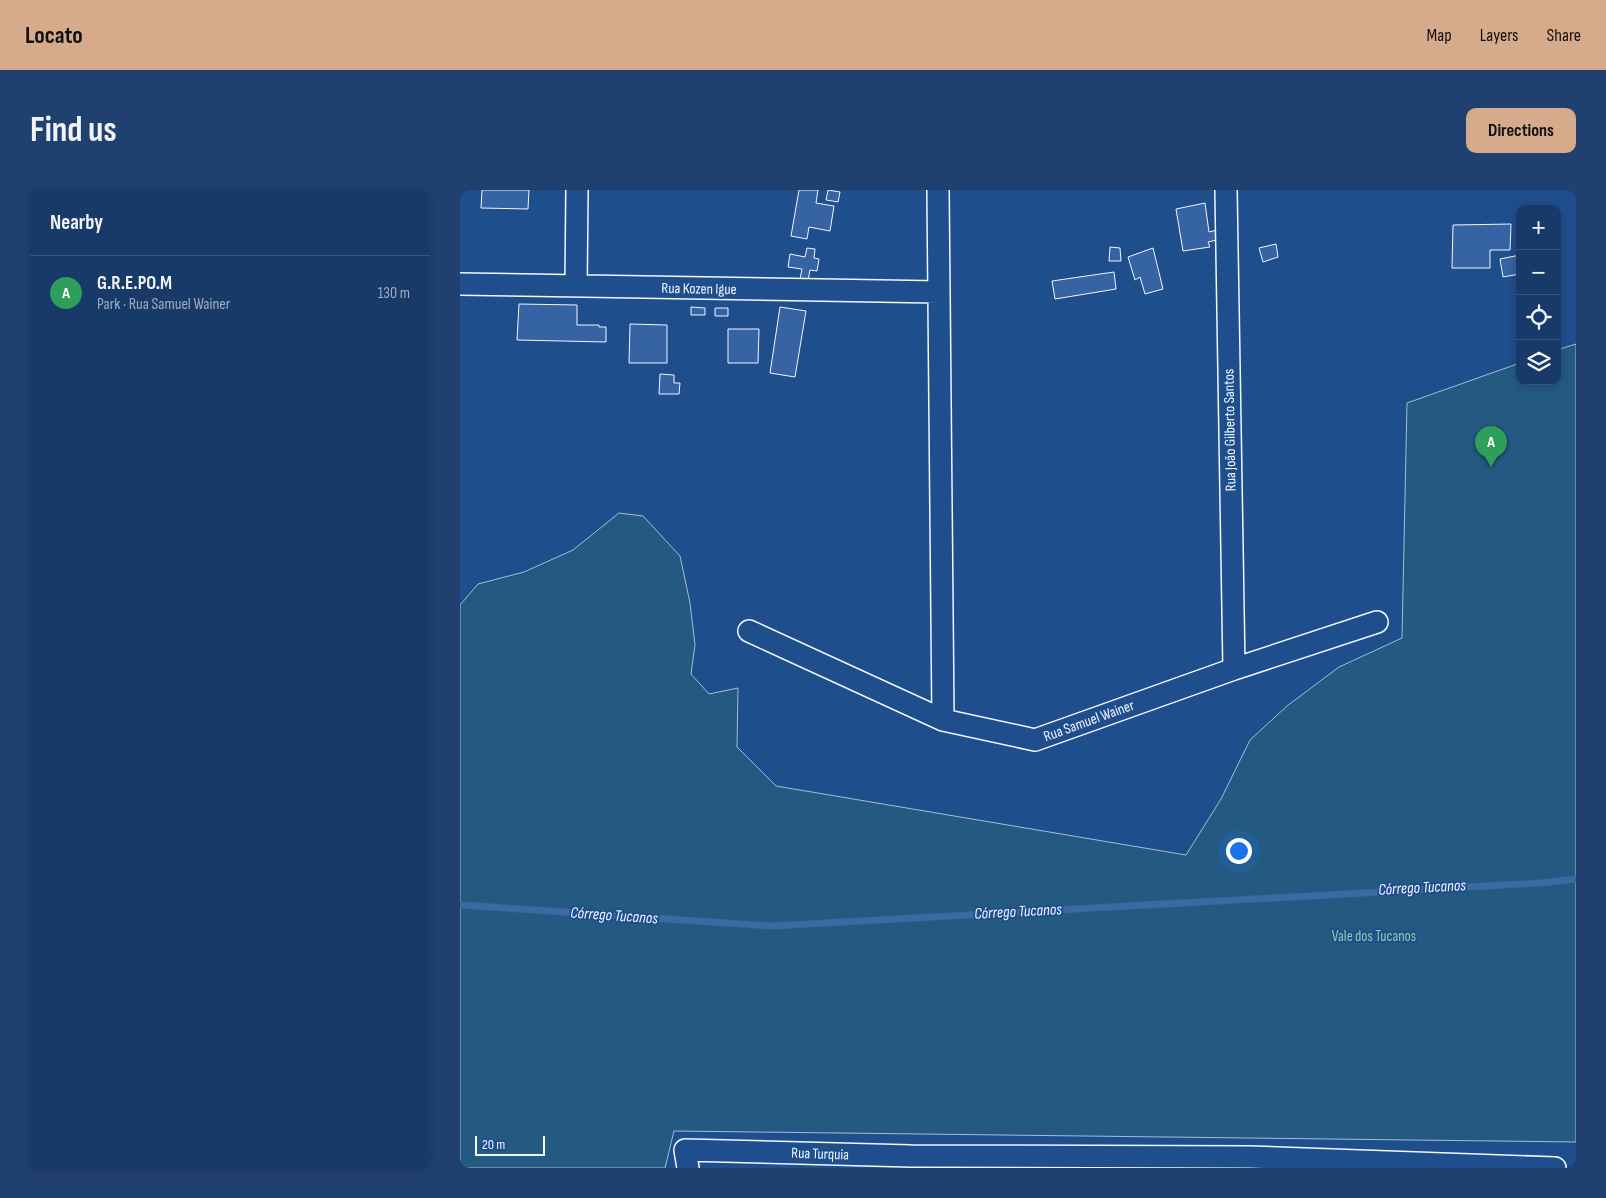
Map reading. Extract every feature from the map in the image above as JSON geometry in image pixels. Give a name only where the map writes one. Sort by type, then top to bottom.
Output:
[{"type":"street","points":[[576,286],[577,190]]},
{"type":"street","points":[[938,190],[943,720]]},
{"type":"street","name":"Rua João Gilberto Santos","points":[[1226,190],[1234,669]]},
{"type":"street","name":"Rua Kozen Igue","points":[[460,284],[939,292]]},
{"type":"street","name":"Rua Samuel Wainer","points":[[750,631],[943,720],[1035,740],[1234,669],[1377,622]]},
{"type":"street","name":"Rua Turquia","points":[[687,1159],[911,1156],[1555,1168]]},
{"type":"green space","name":"Vale dos Tucanos","points":[[1576,344],[1576,1142],[674,1131],[665,1168],[460,1168],[460,605],[478,584],[524,572],[573,550],[619,513],[643,516],[680,556],[690,603],[695,645],[691,674],[709,694],[738,688],[737,747],[776,786],[1186,855],[1221,799],[1250,740],[1287,706],[1339,667],[1402,638],[1407,403],[1516,364],[1516,385],[1561,385],[1561,349]]},
{"type":"building","points":[[482,190],[529,190],[528,209],[481,208]]},
{"type":"building","points":[[799,190],[818,190],[816,203],[834,206],[830,231],[809,227],[807,239],[791,236]]},
{"type":"building","points":[[828,190],[840,192],[838,202],[826,200]]},
{"type":"building","points":[[1205,203],[1209,232],[1217,230],[1217,240],[1208,242],[1210,247],[1183,251],[1176,209]]},
{"type":"building","points":[[1511,224],[1510,250],[1490,250],[1490,268],[1452,268],[1453,225]]},
{"type":"building","points":[[1276,244],[1278,257],[1263,262],[1259,248]]},
{"type":"building","points":[[1110,247],[1120,248],[1121,261],[1109,261]]},
{"type":"building","points":[[807,248],[815,249],[814,258],[819,259],[817,271],[810,270],[808,280],[800,279],[802,269],[788,267],[790,254],[805,257]]},
{"type":"building","points":[[1153,248],[1163,289],[1145,294],[1140,277],[1135,280],[1128,257]]},
{"type":"building","points":[[1516,256],[1516,275],[1503,277],[1500,259]]},
{"type":"building","points":[[1114,272],[1116,289],[1055,299],[1052,281]]},
{"type":"building","points":[[519,304],[577,305],[577,325],[599,325],[599,327],[606,327],[606,342],[517,340]]},
{"type":"building","points":[[691,307],[705,308],[705,315],[691,315]]},
{"type":"building","points":[[780,307],[806,311],[795,377],[770,373]]},
{"type":"building","points":[[715,308],[728,308],[728,316],[715,316]]},
{"type":"building","points":[[630,324],[667,325],[667,363],[629,363]]},
{"type":"building","points":[[728,329],[759,329],[758,363],[728,363]]},
{"type":"building","points":[[660,374],[674,375],[674,383],[680,383],[679,394],[659,394]]},
{"type":"waterway","name":"Córrego Tucanos","points":[[460,905],[772,926],[1541,883],[1576,879]]},
{"type":"place","name":"G.R.E.PO.M","points":[[1491,467]]}]
